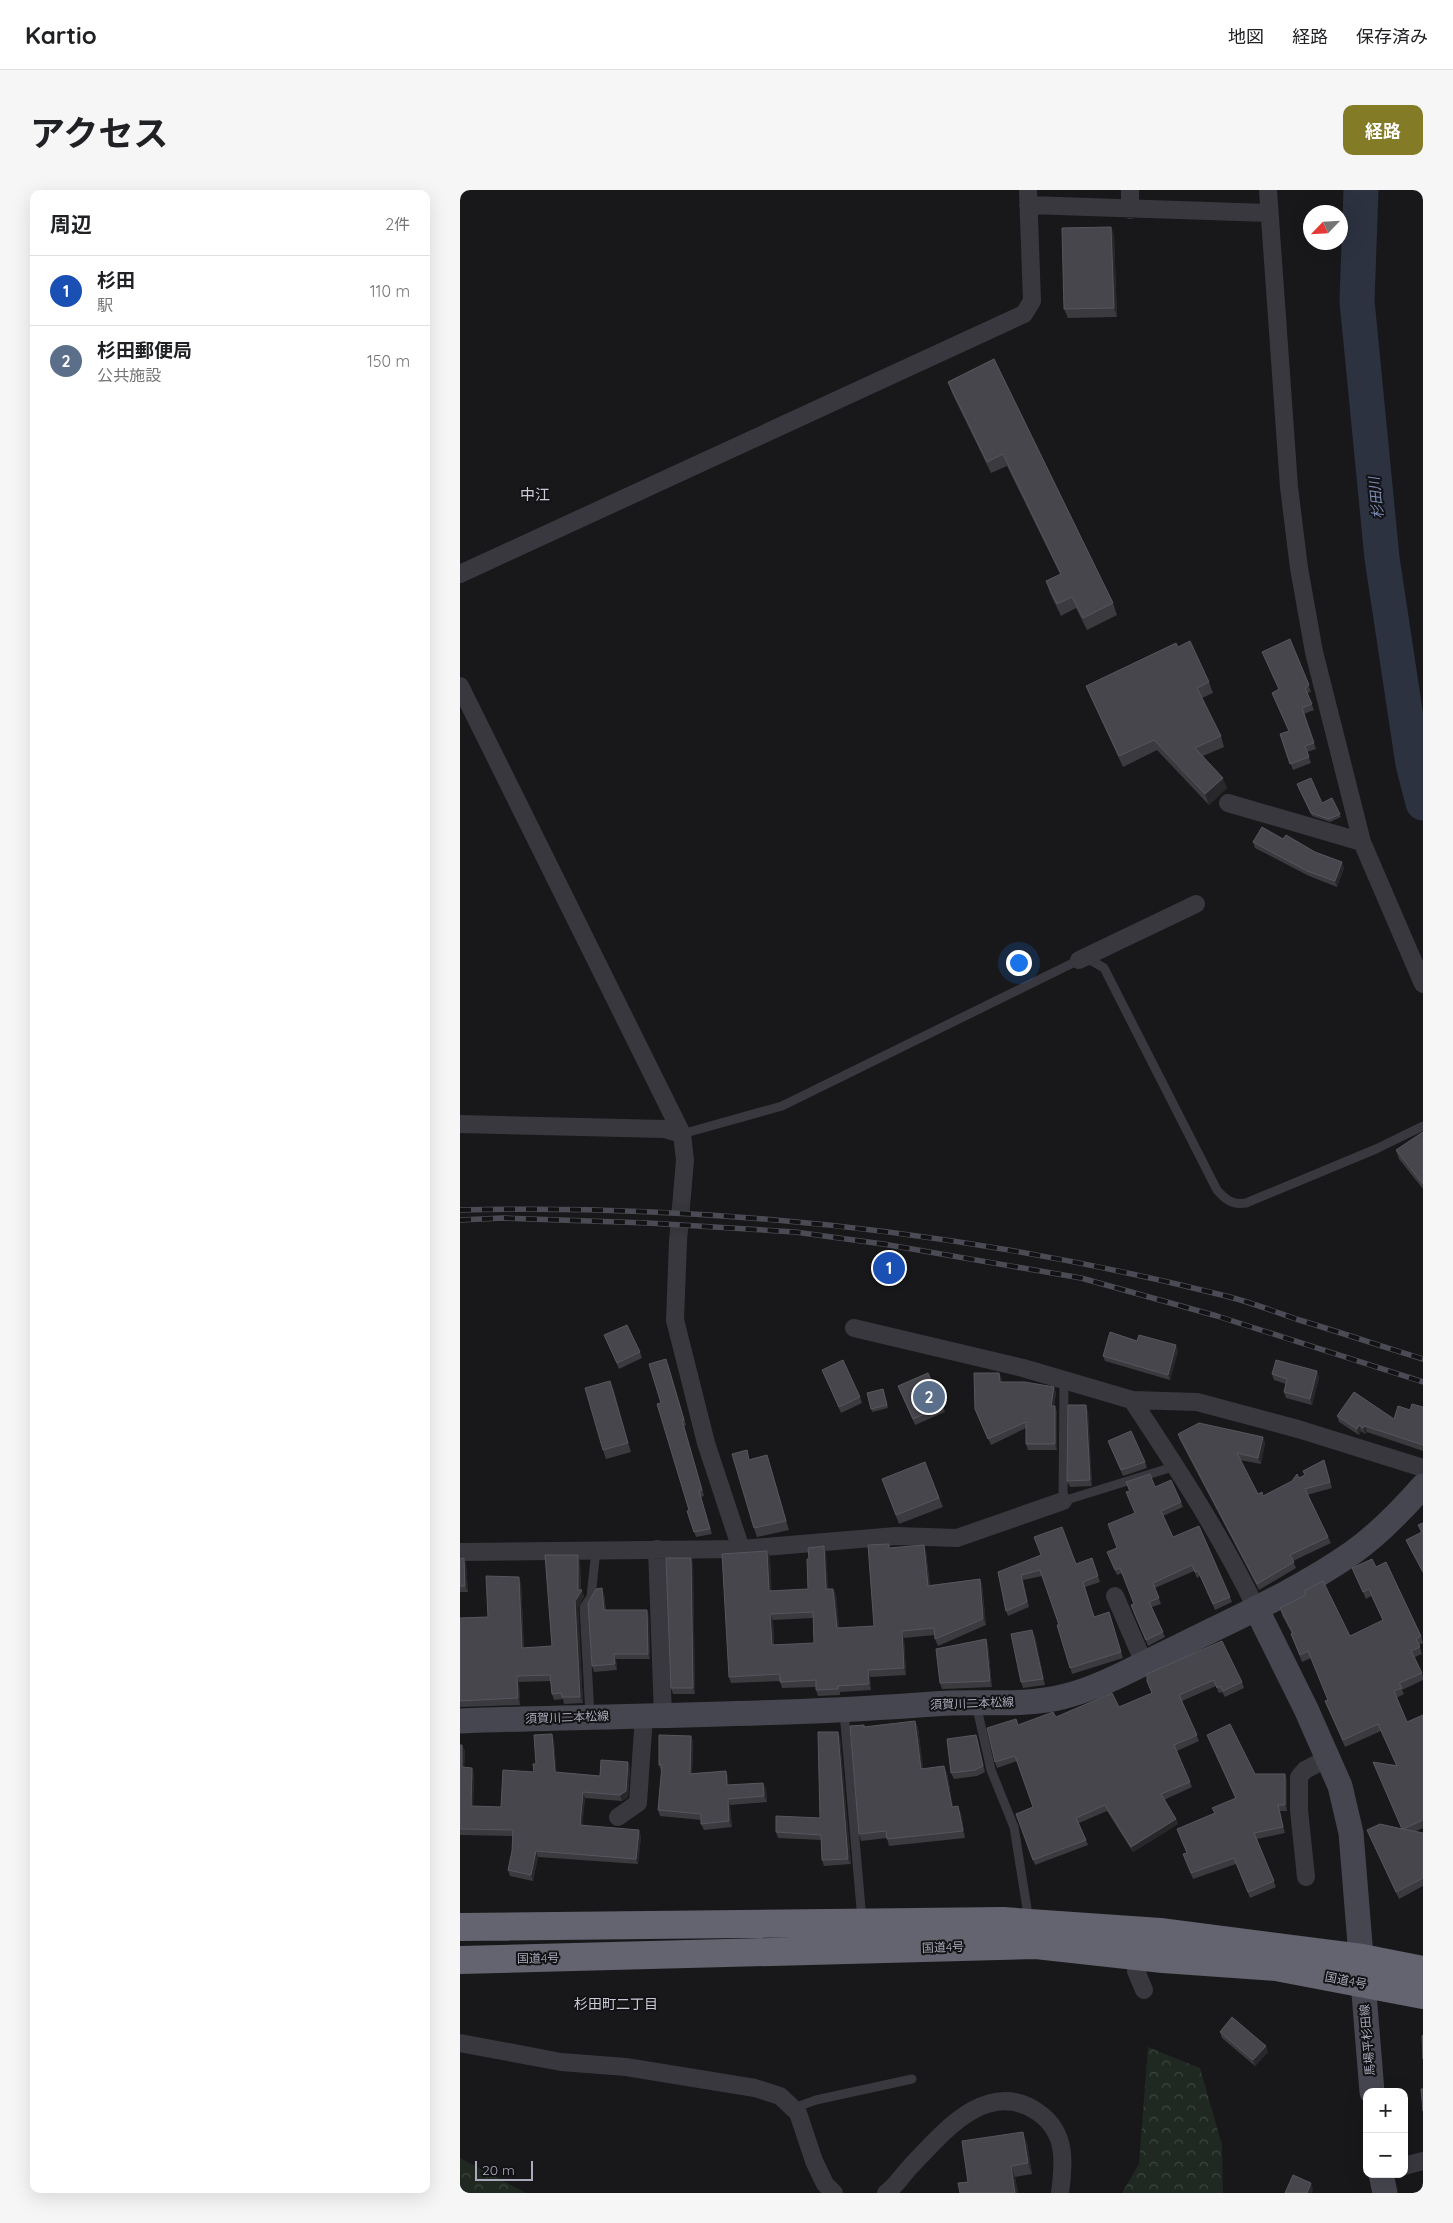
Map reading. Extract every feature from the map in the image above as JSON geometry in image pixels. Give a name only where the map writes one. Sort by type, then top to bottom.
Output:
[{"type":"highway","name":"国道4号","points":[[460,1927],[1029,1923],[1160,1932],[1362,1970],[1423,1995]]},
{"type":"highway","name":"国道4号","points":[[460,1960],[1036,1945],[1138,1956],[1276,1967],[1423,1970]]},
{"type":"main road","name":"須賀川二本松線","points":[[460,1721],[844,1710],[942,1703],[976,1704],[1060,1697],[1097,1686],[1256,1608],[1352,1553],[1380,1531],[1423,1486]]},
{"type":"main road","name":"馬場平杉田線","points":[[1256,1608],[1340,1786],[1351,1833],[1372,2088]]},
{"type":"main road","points":[[1382,2178],[1385,2193]]},
{"type":"street","points":[[1130,190],[1130,210]]},
{"type":"street","points":[[1268,190],[1288,487],[1299,568],[1314,652],[1362,842],[1423,984]]},
{"type":"street","points":[[460,574],[1024,314],[1032,301],[1028,198],[1130,210],[1164,208],[1269,213]]},
{"type":"street","points":[[460,686],[682,1134],[685,1160],[682,1195]]},
{"type":"street","points":[[1228,804],[1362,842]]},
{"type":"street","points":[[1079,960],[1196,904]]},
{"type":"street","points":[[460,1124],[665,1129],[682,1134]]},
{"type":"street","points":[[678,1241],[675,1320],[706,1442],[741,1550]]},
{"type":"street","points":[[854,1328],[941,1348],[1132,1400],[1197,1402],[1298,1429],[1423,1468]]},
{"type":"street","points":[[1132,1400],[1176,1466],[1235,1563],[1256,1608]]},
{"type":"street","points":[[460,1552],[658,1549],[741,1550],[896,1536],[956,1538],[1063,1501]]},
{"type":"street","points":[[618,1817],[638,1802],[654,1716],[658,1549]]},
{"type":"street","points":[[1115,1596],[1144,1663]]},
{"type":"street","points":[[1306,1876],[1299,1810],[1299,1776],[1328,1758]]},
{"type":"street","points":[[1138,1956],[1136,1971],[1144,1990]]},
{"type":"street","points":[[460,2044],[561,2062],[626,2068],[755,2088],[780,2096],[798,2113],[814,2161],[825,2184],[834,2193]]},
{"type":"street","points":[[886,2193],[966,2112],[987,2103],[1005,2101],[1028,2106],[1041,2114],[1055,2130],[1063,2147],[1064,2159],[1060,2193]]},
{"type":"street","points":[[1408,2165],[1423,2161]]},
{"type":"lane","points":[[682,1134],[782,1106],[1079,960],[1092,961],[1104,968],[1217,1190],[1227,1201],[1237,1204],[1246,1203],[1376,1149],[1423,1126]]},
{"type":"lane","points":[[1064,1380],[1063,1501],[1176,1466]]},
{"type":"lane","points":[[590,1716],[584,1607],[591,1597],[596,1550]]},
{"type":"lane","points":[[976,1704],[991,1770],[1014,1827],[1029,1923]]},
{"type":"lane","points":[[844,1710],[862,1923]]},
{"type":"lane","points":[[794,2108],[816,2100],[912,2079]]},
{"type":"green space","points":[[1148,2047],[1200,2068],[1222,2145],[1223,2193],[1122,2193],[1139,2164]]},
{"type":"green space","points":[[460,2158],[526,2193],[460,2193]]},
{"type":"building","points":[[1111,227],[1114,308],[1064,309],[1062,228]]},
{"type":"building","points":[[994,359],[1113,603],[1083,618],[1072,597],[1057,604],[1046,581],[1061,574],[1003,454],[987,462],[948,382]]},
{"type":"building","points":[[1290,639],[1309,685],[1305,688],[1312,704],[1302,708],[1314,743],[1305,746],[1309,757],[1290,764],[1280,734],[1289,731],[1272,693],[1279,689],[1262,652]]},
{"type":"building","points":[[1190,641],[1209,682],[1197,688],[1221,736],[1195,748],[1223,778],[1205,794],[1154,740],[1119,756],[1086,686],[1176,643],[1178,647]]},
{"type":"building","points":[[1311,778],[1322,803],[1332,798],[1340,814],[1329,819],[1311,813],[1297,784]]},
{"type":"building","points":[[1262,827],[1283,839],[1286,835],[1315,852],[1342,862],[1335,881],[1307,871],[1253,842]]},
{"type":"building","points":[[1423,1132],[1423,1184],[1396,1150]]},
{"type":"building","points":[[627,1325],[640,1352],[617,1363],[604,1335]]},
{"type":"building","points":[[1110,1332],[1137,1341],[1139,1335],[1176,1345],[1168,1375],[1103,1356]]},
{"type":"building","points":[[666,1359],[684,1420],[682,1420],[702,1490],[699,1491],[710,1529],[694,1532],[657,1404],[661,1403],[649,1364]]},
{"type":"building","points":[[843,1360],[860,1397],[839,1407],[822,1370]]},
{"type":"building","points":[[1276,1360],[1317,1371],[1310,1399],[1284,1392],[1287,1379],[1272,1374]]},
{"type":"building","points":[[928,1373],[943,1406],[913,1419],[898,1386]]},
{"type":"building","points":[[974,1373],[999,1373],[1000,1382],[1025,1382],[1054,1387],[1051,1406],[1055,1406],[1055,1444],[1026,1444],[1026,1422],[988,1439],[975,1409]]},
{"type":"building","points":[[610,1381],[628,1443],[603,1450],[585,1388]]},
{"type":"building","points":[[883,1389],[887,1405],[871,1409],[867,1393]]},
{"type":"building","points":[[1354,1392],[1394,1419],[1398,1406],[1410,1410],[1412,1404],[1423,1407],[1423,1445],[1365,1426],[1363,1428],[1359,1425],[1357,1429],[1337,1416]]},
{"type":"building","points":[[1068,1405],[1086,1405],[1090,1480],[1067,1481]]},
{"type":"building","points":[[1199,1423],[1263,1437],[1258,1458],[1237,1453],[1258,1494],[1262,1492],[1263,1496],[1292,1481],[1297,1474],[1299,1478],[1305,1475],[1303,1471],[1324,1460],[1330,1482],[1305,1489],[1328,1537],[1290,1555],[1294,1562],[1257,1584],[1178,1434]]},
{"type":"building","points":[[1131,1431],[1145,1462],[1121,1470],[1108,1441]]},
{"type":"building","points":[[747,1450],[749,1460],[767,1455],[786,1521],[754,1528],[732,1454]]},
{"type":"building","points":[[925,1462],[939,1498],[896,1515],[882,1479]]},
{"type":"building","points":[[1150,1474],[1155,1487],[1171,1480],[1181,1502],[1161,1511],[1173,1537],[1199,1526],[1230,1597],[1213,1604],[1198,1571],[1195,1572],[1192,1565],[1153,1583],[1159,1598],[1149,1602],[1163,1632],[1146,1640],[1131,1605],[1134,1604],[1120,1568],[1115,1570],[1107,1552],[1117,1548],[1108,1524],[1135,1513],[1126,1492],[1130,1491],[1126,1482]]},
{"type":"building","points":[[1423,1523],[1423,1572],[1406,1540],[1422,1532],[1418,1525]]},
{"type":"building","points":[[1062,1527],[1076,1564],[1092,1558],[1098,1576],[1083,1582],[1094,1617],[1109,1612],[1121,1652],[1070,1668],[1057,1625],[1059,1625],[1040,1570],[1021,1575],[1027,1602],[1006,1611],[998,1572],[1041,1555],[1034,1537]]},
{"type":"building","points":[[889,1544],[889,1548],[924,1545],[928,1586],[980,1579],[983,1619],[935,1639],[934,1628],[902,1631],[904,1668],[868,1670],[869,1684],[816,1690],[816,1680],[780,1682],[780,1674],[729,1677],[722,1554],[767,1551],[769,1591],[808,1589],[808,1548],[824,1546],[826,1589],[833,1589],[837,1628],[874,1626],[868,1545]],"holes":[[[813,1612],[814,1643],[772,1645],[770,1614]]]},
{"type":"building","points":[[545,1555],[578,1555],[578,1590],[582,1590],[575,1601],[580,1697],[562,1697],[561,1693],[552,1694],[550,1675],[517,1676],[518,1698],[460,1701],[460,1618],[488,1617],[486,1576],[519,1577],[522,1648],[552,1646]]},
{"type":"building","points":[[464,1558],[465,1586],[460,1586],[460,1559]]},
{"type":"building","points":[[666,1558],[691,1558],[693,1688],[671,1688]]},
{"type":"building","points":[[1372,1559],[1376,1567],[1386,1562],[1421,1636],[1416,1639],[1420,1647],[1411,1651],[1422,1673],[1399,1683],[1402,1688],[1394,1691],[1407,1722],[1423,1715],[1423,1820],[1403,1829],[1423,1833],[1423,1878],[1396,1892],[1367,1830],[1380,1824],[1402,1829],[1373,1762],[1397,1766],[1378,1724],[1343,1740],[1325,1701],[1328,1700],[1308,1651],[1300,1655],[1291,1634],[1293,1633],[1280,1608],[1306,1595],[1304,1591],[1323,1581],[1350,1636],[1383,1620],[1369,1589],[1363,1592],[1352,1568]]},
{"type":"building","points":[[602,1588],[604,1610],[647,1610],[648,1654],[614,1654],[615,1664],[592,1666],[588,1603],[596,1589]]},
{"type":"building","points":[[1032,1630],[1043,1679],[1021,1682],[1011,1634]]},
{"type":"building","points":[[986,1639],[990,1681],[940,1683],[936,1649]]},
{"type":"building","points":[[1222,1641],[1242,1682],[1223,1691],[1220,1686],[1217,1688],[1214,1680],[1179,1695],[1197,1735],[1174,1745],[1190,1782],[1161,1794],[1176,1819],[1131,1847],[1105,1805],[1076,1818],[1086,1840],[1033,1860],[1016,1814],[1033,1807],[1015,1756],[995,1762],[987,1728],[1016,1719],[1018,1725],[1053,1712],[1056,1717],[1112,1693],[1119,1707],[1152,1693],[1147,1681],[1147,1674]]},
{"type":"building","points":[[915,1721],[921,1769],[944,1766],[952,1807],[958,1806],[963,1831],[887,1839],[886,1831],[859,1834],[850,1726],[864,1725],[864,1727]]},
{"type":"building","points":[[1230,1724],[1255,1774],[1285,1774],[1285,1805],[1278,1805],[1283,1827],[1254,1833],[1274,1881],[1248,1892],[1234,1858],[1191,1873],[1183,1854],[1187,1853],[1177,1829],[1215,1813],[1212,1808],[1236,1798],[1207,1735]]},
{"type":"building","points":[[818,1732],[838,1732],[848,1859],[822,1860],[821,1835],[776,1832],[776,1816],[820,1818]]},
{"type":"building","points":[[552,1734],[555,1772],[600,1776],[601,1760],[628,1762],[626,1791],[620,1795],[583,1792],[580,1825],[639,1830],[636,1859],[536,1851],[531,1875],[508,1870],[512,1851],[513,1830],[460,1829],[460,1745],[462,1745],[462,1767],[472,1768],[471,1806],[501,1807],[503,1770],[534,1772],[533,1764],[536,1764],[534,1735]]},
{"type":"building","points":[[659,1735],[691,1736],[690,1774],[726,1771],[727,1785],[763,1783],[764,1796],[728,1799],[729,1821],[701,1824],[701,1814],[658,1810],[662,1765],[659,1765]]},
{"type":"building","points":[[976,1735],[983,1766],[975,1770],[951,1773],[947,1739]]},
{"type":"building","points":[[1232,2017],[1266,2046],[1253,2060],[1220,2032]]},
{"type":"building","points":[[1421,2089],[1423,2089],[1423,2111]]},
{"type":"building","points":[[1023,2132],[1028,2163],[1011,2166],[1015,2193],[960,2193],[958,2183],[968,2182],[962,2141]]},
{"type":"building","points":[[1293,2175],[1311,2183],[1307,2193],[1285,2193]]},
{"type":"waterway","name":"杉田川","points":[[1361,190],[1357,301],[1382,558],[1413,764],[1423,803]]},
{"type":"tunnel","points":[[678,1241],[682,1195]]},
{"type":"railway","points":[[460,1210],[556,1209],[750,1218],[846,1227],[942,1240],[1037,1255],[1132,1274],[1226,1296],[1423,1359]]},
{"type":"railway","points":[[460,1220],[503,1218],[648,1223],[795,1232],[883,1244],[1081,1278],[1217,1316],[1423,1382]]},
{"type":"place","name":"杉田","points":[[889,1268]]},
{"type":"place","name":"杉田郵便局","points":[[929,1397]]},
{"type":"district","name":"中江","points":[[535,494]]},
{"type":"district","name":"杉田町二丁目","points":[[616,2004]]}]
